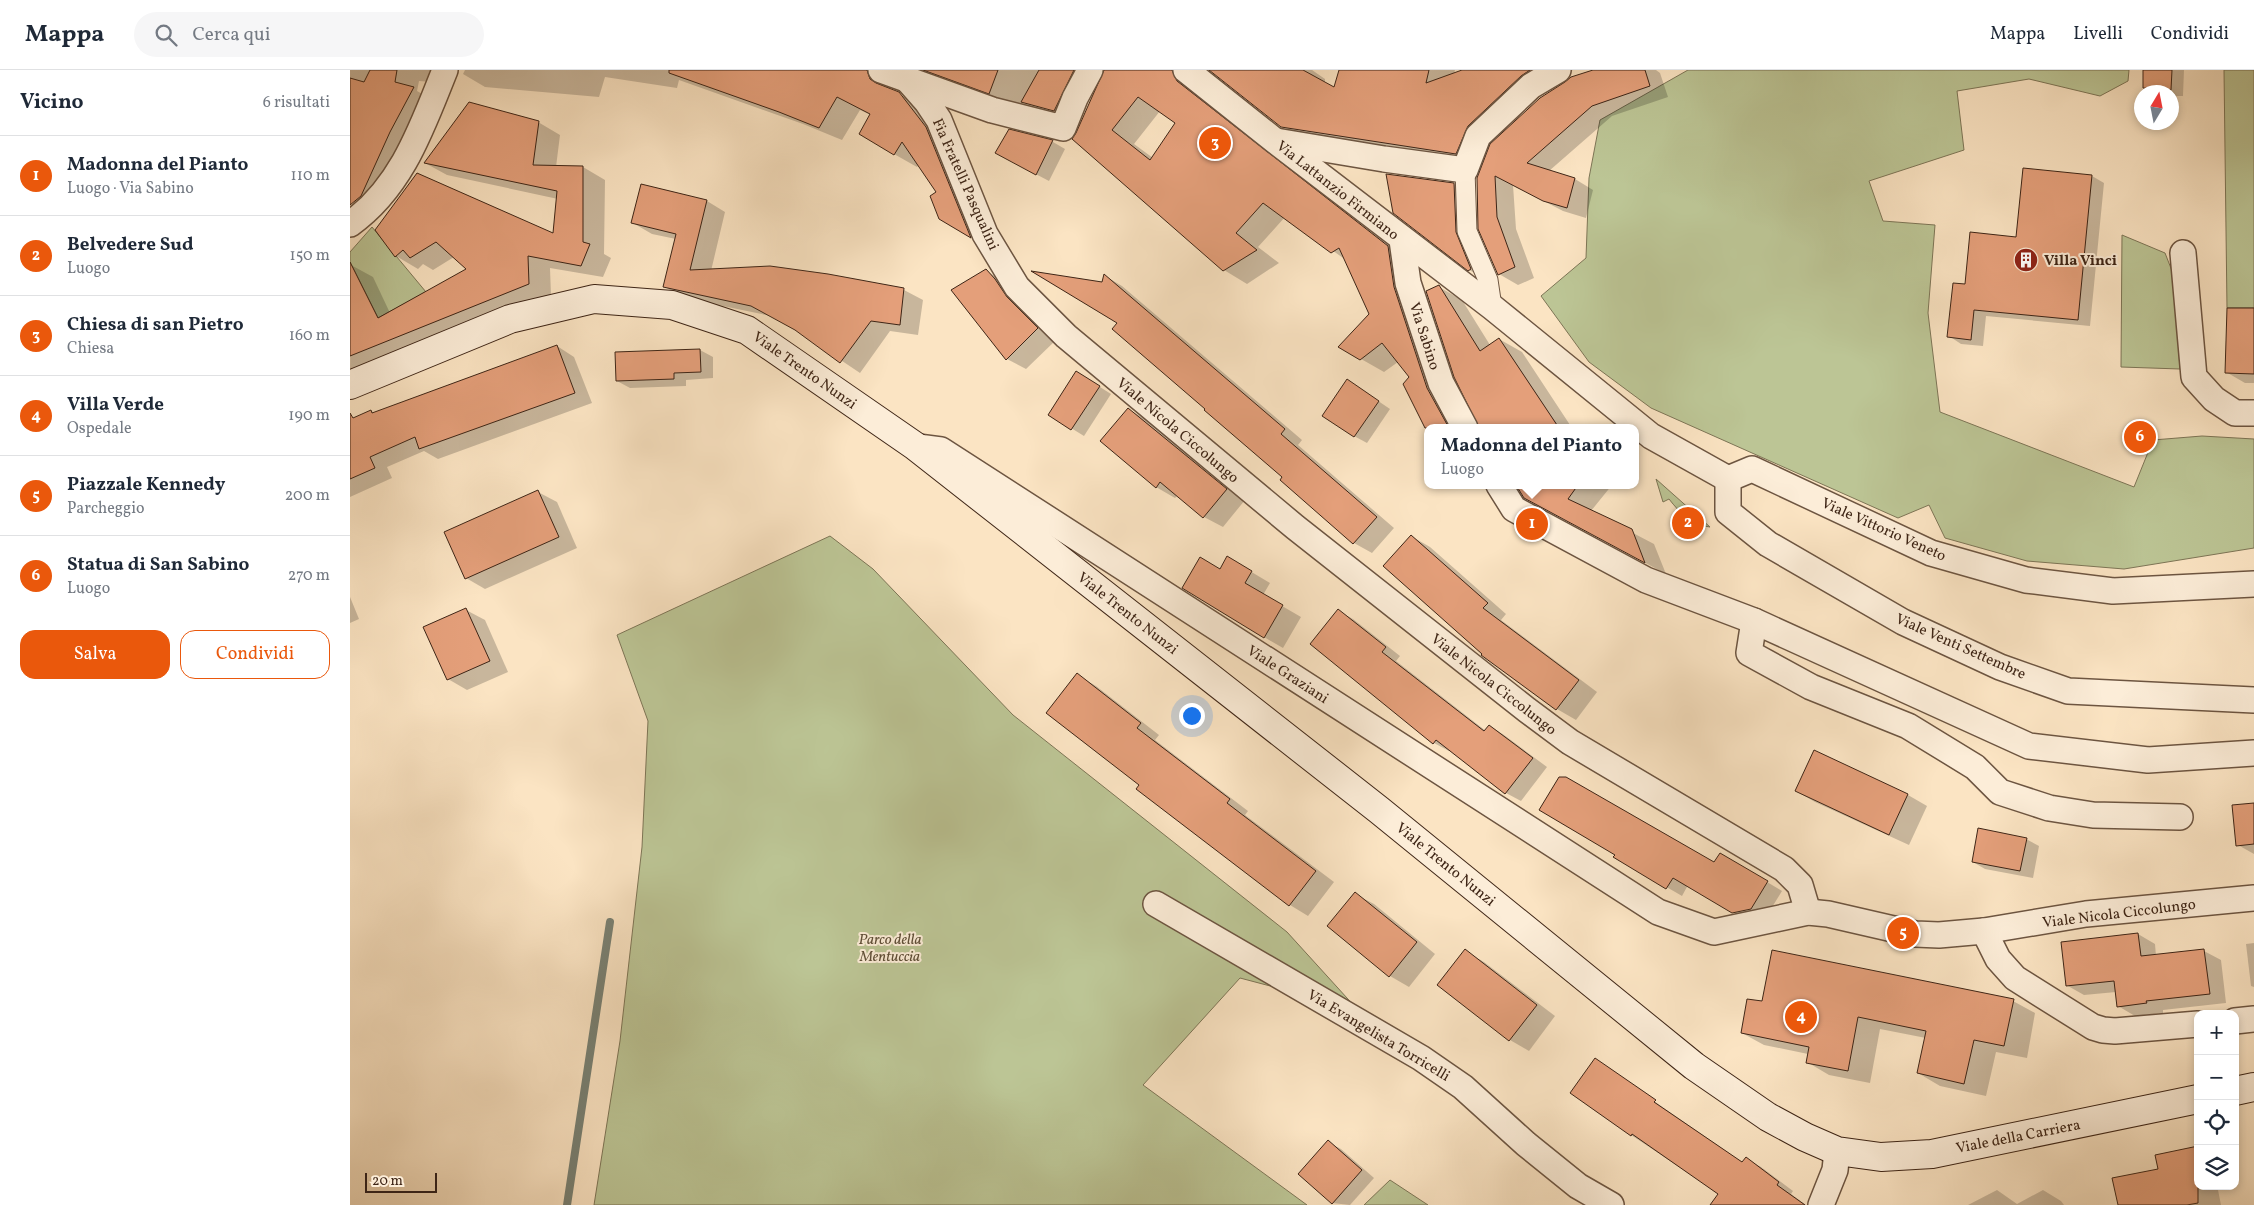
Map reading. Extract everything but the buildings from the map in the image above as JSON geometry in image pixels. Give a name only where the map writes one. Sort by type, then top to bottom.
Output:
[{"type":"main road","name":"Viale Trento Nunzi","points":[[350,385],[510,319],[594,299],[672,306],[747,330],[915,446],[1379,810],[1694,1066],[1768,1117],[1805,1137],[1837,1151]]},
{"type":"main road","points":[[2239,1090],[2254,1087]]},
{"type":"main road","name":"Viale della Carriera","points":[[1837,1151],[1882,1158],[1932,1154],[2194,1100]]},
{"type":"street","points":[[350,224],[394,180],[420,132],[445,70]]},
{"type":"street","points":[[880,70],[905,77],[992,110],[1063,128],[1075,98],[1090,70]]},
{"type":"street","name":"Via Lattanzio Firmiano","points":[[1186,70],[1402,240],[1492,307],[1636,424]]},
{"type":"street","points":[[1492,307],[1488,280],[1467,231],[1466,170],[1478,136],[1531,86],[1558,70]]},
{"type":"street","name":"Fia Fratelli Pasqualini","points":[[905,77],[927,102],[938,120],[984,234],[1017,287],[1066,336]]},
{"type":"street","points":[[1274,140],[1384,159],[1466,170]]},
{"type":"street","name":"Via Sabino","points":[[1402,240],[1408,283],[1441,383],[1463,424]]},
{"type":"street","points":[[2183,253],[2194,377],[2214,399],[2235,412],[2254,413]]},
{"type":"street","name":"Viale Nicola Ciccolungo","points":[[1066,336],[1295,527],[1570,742],[1784,869],[1800,885],[1808,912],[1828,914],[1916,934],[1939,935],[1984,931],[2086,914],[2254,898]]},
{"type":"street","name":"Via Lattanzio Firmiano","points":[[1639,426],[1651,436],[1728,479]]},
{"type":"street","name":"Viale Graziani","points":[[915,446],[941,450],[1658,912],[1714,932],[1808,912]]},
{"type":"street","name":"Viale Vittorio Veneto","points":[[1728,479],[1752,469],[1931,553],[2026,580],[2113,591],[2254,584]]},
{"type":"street","name":"Viale Venti Settembre","points":[[1728,479],[1728,512],[1768,544],[1904,622],[2000,667],[2068,691],[2254,700]]},
{"type":"street","points":[[1502,489],[1514,509],[1646,580],[1754,621],[2029,746],[2148,760],[2254,753]]},
{"type":"street","points":[[1754,621],[1749,653],[1811,687],[1908,726],[1975,767],[2000,792],[2049,808],[2093,815],[2180,817]]},
{"type":"street","name":"Via Evangelista Torricelli","points":[[1156,904],[1421,1058],[1463,1087],[1526,1144],[1578,1186],[1611,1205]]},
{"type":"street","points":[[1984,931],[1998,959],[2014,978],[2093,1027],[2115,1031],[2194,1024]]},
{"type":"street","points":[[2239,1021],[2254,1019]]},
{"type":"street","points":[[1821,1205],[1835,1170],[1837,1151]]},
{"type":"green space","points":[[1688,70],[2129,70],[2128,81],[2100,96],[2029,79],[1957,91],[1964,150],[1869,181],[1883,221],[1935,225],[1928,313],[1940,412],[2134,487],[2153,440],[2202,436],[2254,439],[2254,548],[2124,569],[2027,561],[1945,538],[1929,505],[1898,518],[1651,408],[1589,362],[1541,296],[1586,258],[1589,178],[1600,120]]},
{"type":"green space","points":[[2224,70],[2254,70],[2254,308],[2227,308]]},
{"type":"green space","points":[[372,227],[426,292],[378,318],[350,262],[350,252]]},
{"type":"green space","points":[[2122,235],[2165,253],[2174,276],[2180,369],[2121,367]]},
{"type":"green space","points":[[1656,479],[1710,527],[1697,524],[1686,517],[1669,499],[1663,502]]},
{"type":"green space","name":"Parco della Mentuccia","points":[[830,536],[873,569],[1013,715],[1287,932],[1357,1009],[1240,978],[1143,1085],[1307,1205],[594,1205],[620,1041],[642,847],[648,721],[617,635]]},
{"type":"green space","points":[[1390,1180],[1428,1205],[1364,1205]]},
{"type":"waterway","points":[[567,1205],[610,922]]},
{"type":"place","name":"Chiesa di san Pietro","points":[[1215,143]]},
{"type":"place","name":"Villa Vinci","points":[[2026,260]]},
{"type":"place","name":"Statua di San Sabino","points":[[2140,437]]},
{"type":"place","name":"Belvedere Sud","points":[[1688,523]]},
{"type":"place","name":"Madonna del Pianto","points":[[1532,524]]},
{"type":"place","name":"Piazzale Kennedy","points":[[1903,933]]},
{"type":"place","name":"Villa Verde","points":[[1801,1017]]}]
